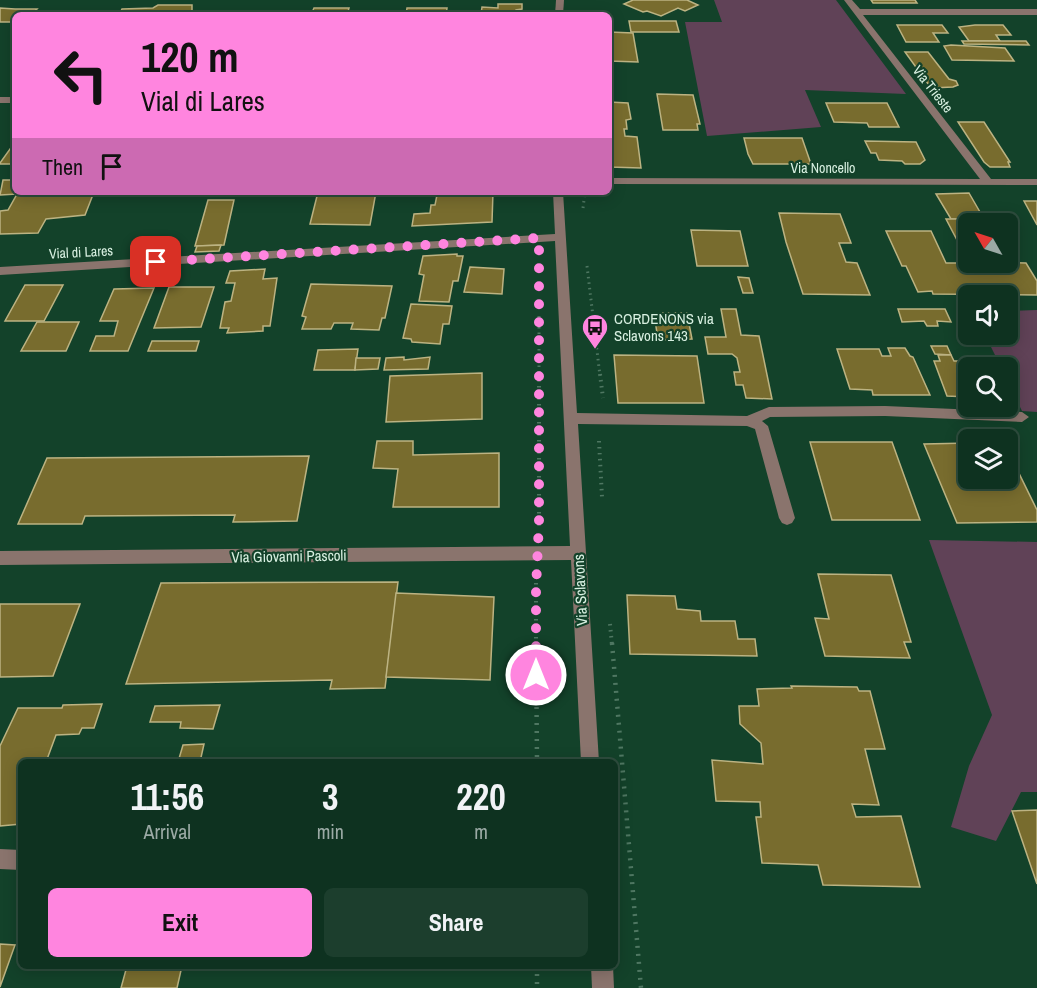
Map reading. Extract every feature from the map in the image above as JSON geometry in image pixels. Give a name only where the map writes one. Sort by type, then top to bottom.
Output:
[{"type":"street","name":"Via Trieste","points":[[848,0],[988,182]]},
{"type":"street","points":[[857,12],[1037,12]]},
{"type":"street","name":"Via Noncello","points":[[612,181],[1037,182]]},
{"type":"street","name":"Via Sclavons","points":[[558,195],[590,759]]},
{"type":"street","name":"Vial di Lares","points":[[0,271],[560,237]]},
{"type":"street","points":[[748,421],[769,412],[885,411],[1022,417]]},
{"type":"street","points":[[570,418],[748,421],[761,426],[787,518]]},
{"type":"street","name":"Via Giovanni Pascoli","points":[[0,558],[578,553]]},
{"type":"street","points":[[0,859],[18,860]]},
{"type":"street","points":[[602,969],[603,988]]},
{"type":"path","points":[[582,217],[585,195]]},
{"type":"path","points":[[587,261],[603,391],[599,435],[603,506]]},
{"type":"path","points":[[537,759],[539,309]]},
{"type":"path","points":[[609,613],[641,988]]},
{"type":"path","points":[[537,969],[537,988]]},
{"type":"shaded area","points":[[714,0],[836,0],[906,94],[805,90],[821,127],[707,136],[685,22],[722,22]]},
{"type":"shaded area","points":[[1037,310],[1037,412],[1022,411],[1018,403],[1018,357],[996,357],[990,345],[1018,345],[1018,311]]},
{"type":"shaded area","points":[[929,540],[1037,542],[1037,792],[1021,792],[996,841],[951,827],[969,766],[992,715]]},
{"type":"building","points":[[633,0],[687,0],[698,5],[685,11],[678,8],[661,16],[624,4]]},
{"type":"building","points":[[871,0],[915,0],[917,3],[873,3]]},
{"type":"building","points":[[498,4],[522,4],[522,9],[516,12],[481,12],[482,7],[498,8]]},
{"type":"building","points":[[158,5],[192,5],[192,12],[120,12],[122,9],[153,8]]},
{"type":"building","points":[[0,8],[37,9],[34,12],[12,12],[12,22],[0,22]]},
{"type":"building","points":[[314,8],[349,8],[348,12],[312,12]]},
{"type":"building","points":[[407,8],[447,8],[446,12],[406,12]]},
{"type":"building","points":[[629,21],[676,21],[679,32],[631,32]]},
{"type":"building","points":[[897,25],[942,25],[948,33],[933,33],[939,42],[906,42]]},
{"type":"building","points":[[1003,25],[1011,35],[996,35],[1000,41],[969,41],[959,27]]},
{"type":"building","points":[[612,32],[633,33],[638,62],[612,61]]},
{"type":"building","points":[[962,41],[1026,41],[1029,45],[964,44]]},
{"type":"building","points":[[944,46],[1005,48],[1014,61],[952,60]]},
{"type":"building","points":[[905,52],[928,52],[949,79],[956,81],[958,85],[931,88]]},
{"type":"building","points":[[657,94],[693,95],[700,124],[697,124],[698,130],[663,130]]},
{"type":"building","points":[[612,102],[628,103],[631,119],[626,120],[625,136],[637,137],[641,168],[612,167]]},
{"type":"building","points":[[826,103],[887,103],[899,127],[869,127],[867,123],[834,122]]},
{"type":"building","points":[[958,122],[984,122],[1010,162],[1008,162],[1010,167],[990,167],[984,162]]},
{"type":"building","points":[[744,138],[802,138],[811,164],[753,164]]},
{"type":"building","points":[[865,141],[916,142],[925,160],[920,164],[905,164],[902,161],[879,160],[876,153],[871,153]]},
{"type":"building","points":[[12,146],[12,164],[0,163]]},
{"type":"building","points":[[3,180],[12,180],[12,194],[0,195]]},
{"type":"building","points":[[969,193],[981,213],[958,213],[958,219],[951,219],[936,194]]},
{"type":"building","points":[[16,195],[93,195],[85,215],[46,219],[38,233],[0,234],[0,211],[8,210]]},
{"type":"building","points":[[317,195],[375,195],[370,225],[310,224]]},
{"type":"building","points":[[437,195],[493,195],[492,222],[412,226],[414,214],[430,213],[431,205],[435,205]]},
{"type":"building","points":[[208,200],[234,200],[224,245],[195,246]]},
{"type":"building","points":[[1024,201],[1037,201],[1037,225]]},
{"type":"building","points":[[779,213],[840,214],[851,243],[839,243],[846,262],[857,263],[870,295],[803,294]]},
{"type":"building","points":[[946,219],[958,219],[957,240]]},
{"type":"building","points":[[691,230],[740,231],[748,266],[697,266]]},
{"type":"building","points":[[886,231],[931,231],[946,263],[958,263],[958,273],[1018,273],[1018,263],[1026,263],[1037,281],[1037,295],[1018,295],[1018,285],[958,285],[958,294],[918,292],[906,266],[902,266]]},
{"type":"building","points":[[221,245],[219,251],[195,252],[197,246]]},
{"type":"building","points":[[457,254],[457,256],[463,256],[458,281],[453,281],[449,302],[419,301],[424,275],[419,274],[423,256]]},
{"type":"building","points":[[470,267],[504,269],[502,294],[464,292]]},
{"type":"building","points":[[265,269],[263,279],[277,278],[270,326],[263,326],[263,331],[227,333],[229,328],[220,328],[225,302],[231,301],[235,283],[226,283],[230,271]]},
{"type":"building","points":[[738,277],[749,278],[753,293],[743,293]]},
{"type":"building","points":[[311,284],[392,286],[385,318],[382,318],[379,330],[351,329],[353,323],[334,323],[331,329],[302,329],[306,317],[302,316]]},
{"type":"building","points":[[25,285],[63,285],[44,321],[5,321]]},
{"type":"building","points":[[169,287],[214,287],[201,327],[154,328]]},
{"type":"building","points":[[154,288],[128,351],[90,351],[96,336],[114,336],[118,321],[100,321],[114,289]]},
{"type":"building","points":[[411,304],[452,306],[449,324],[443,324],[440,344],[412,342],[411,339],[403,338]]},
{"type":"building","points":[[721,309],[736,309],[741,335],[759,336],[772,399],[746,398],[743,385],[736,385],[734,372],[740,372],[737,358],[732,354],[708,354],[705,337],[726,337]]},
{"type":"building","points":[[898,309],[945,309],[951,322],[937,321],[938,326],[927,326],[924,321],[902,322]]},
{"type":"building","points":[[654,313],[687,313],[692,339],[658,340]]},
{"type":"building","points":[[37,322],[79,322],[66,351],[21,351]]},
{"type":"building","points":[[152,341],[199,341],[196,351],[148,351]]},
{"type":"building","points":[[931,346],[947,346],[951,355],[935,354]]},
{"type":"building","points":[[888,348],[905,348],[913,357],[930,395],[873,395],[872,390],[850,389],[837,349],[879,349],[882,356],[891,356]]},
{"type":"building","points":[[358,349],[355,370],[314,370],[318,350]]},
{"type":"building","points":[[614,355],[697,356],[704,403],[618,403]]},
{"type":"building","points":[[938,355],[951,355],[954,361],[958,361],[958,396],[947,396],[934,361],[940,361]]},
{"type":"building","points":[[404,357],[404,360],[430,357],[428,369],[384,370],[386,358]]},
{"type":"building","points":[[356,358],[380,358],[378,369],[355,370]]},
{"type":"building","points":[[482,373],[482,419],[386,422],[390,376]]},
{"type":"building","points":[[377,441],[413,441],[413,455],[499,453],[499,507],[393,507],[398,469],[373,468]]},
{"type":"building","points":[[810,442],[892,442],[920,520],[832,520]]},
{"type":"building","points":[[958,443],[958,489],[1018,489],[1018,471],[1037,510],[1037,522],[957,523],[924,444]]},
{"type":"building","points":[[309,456],[297,521],[233,522],[235,515],[85,516],[82,524],[18,524],[47,458]]},
{"type":"building","points":[[818,574],[891,575],[911,642],[904,642],[910,658],[825,656],[815,618],[829,619]]},
{"type":"building","points":[[398,582],[385,688],[330,689],[332,680],[126,684],[161,583]]},
{"type":"building","points":[[396,593],[494,597],[490,680],[386,677]]},
{"type":"building","points":[[627,595],[675,596],[677,609],[700,611],[701,621],[735,621],[738,639],[755,639],[757,656],[630,654]]},
{"type":"building","points":[[0,604],[80,604],[53,676],[0,677]]},
{"type":"building","points":[[791,686],[857,687],[859,691],[870,691],[885,749],[865,749],[879,805],[852,804],[856,817],[901,816],[920,887],[823,885],[818,865],[762,863],[756,817],[761,817],[760,802],[716,801],[712,760],[763,764],[761,743],[740,724],[739,706],[759,706],[757,689],[792,688]]},
{"type":"building","points":[[102,704],[94,728],[82,728],[79,734],[56,735],[47,759],[18,759],[18,824],[0,826],[0,746],[18,708],[62,708],[63,705]]},
{"type":"building","points":[[220,705],[213,729],[180,728],[181,722],[150,722],[155,706]]},
{"type":"building","points":[[204,744],[201,759],[179,759],[183,745]]},
{"type":"building","points":[[1037,810],[1037,884],[1012,811]]},
{"type":"building","points":[[0,944],[15,945],[0,987]]},
{"type":"building","points":[[126,969],[181,969],[177,988],[121,988]]},
{"type":"place","name":"CORDENONS via Sclavons 143","points":[[595,350]]},
{"type":"route","points":[[156,262],[539,238],[539,522],[536,675]]}]
